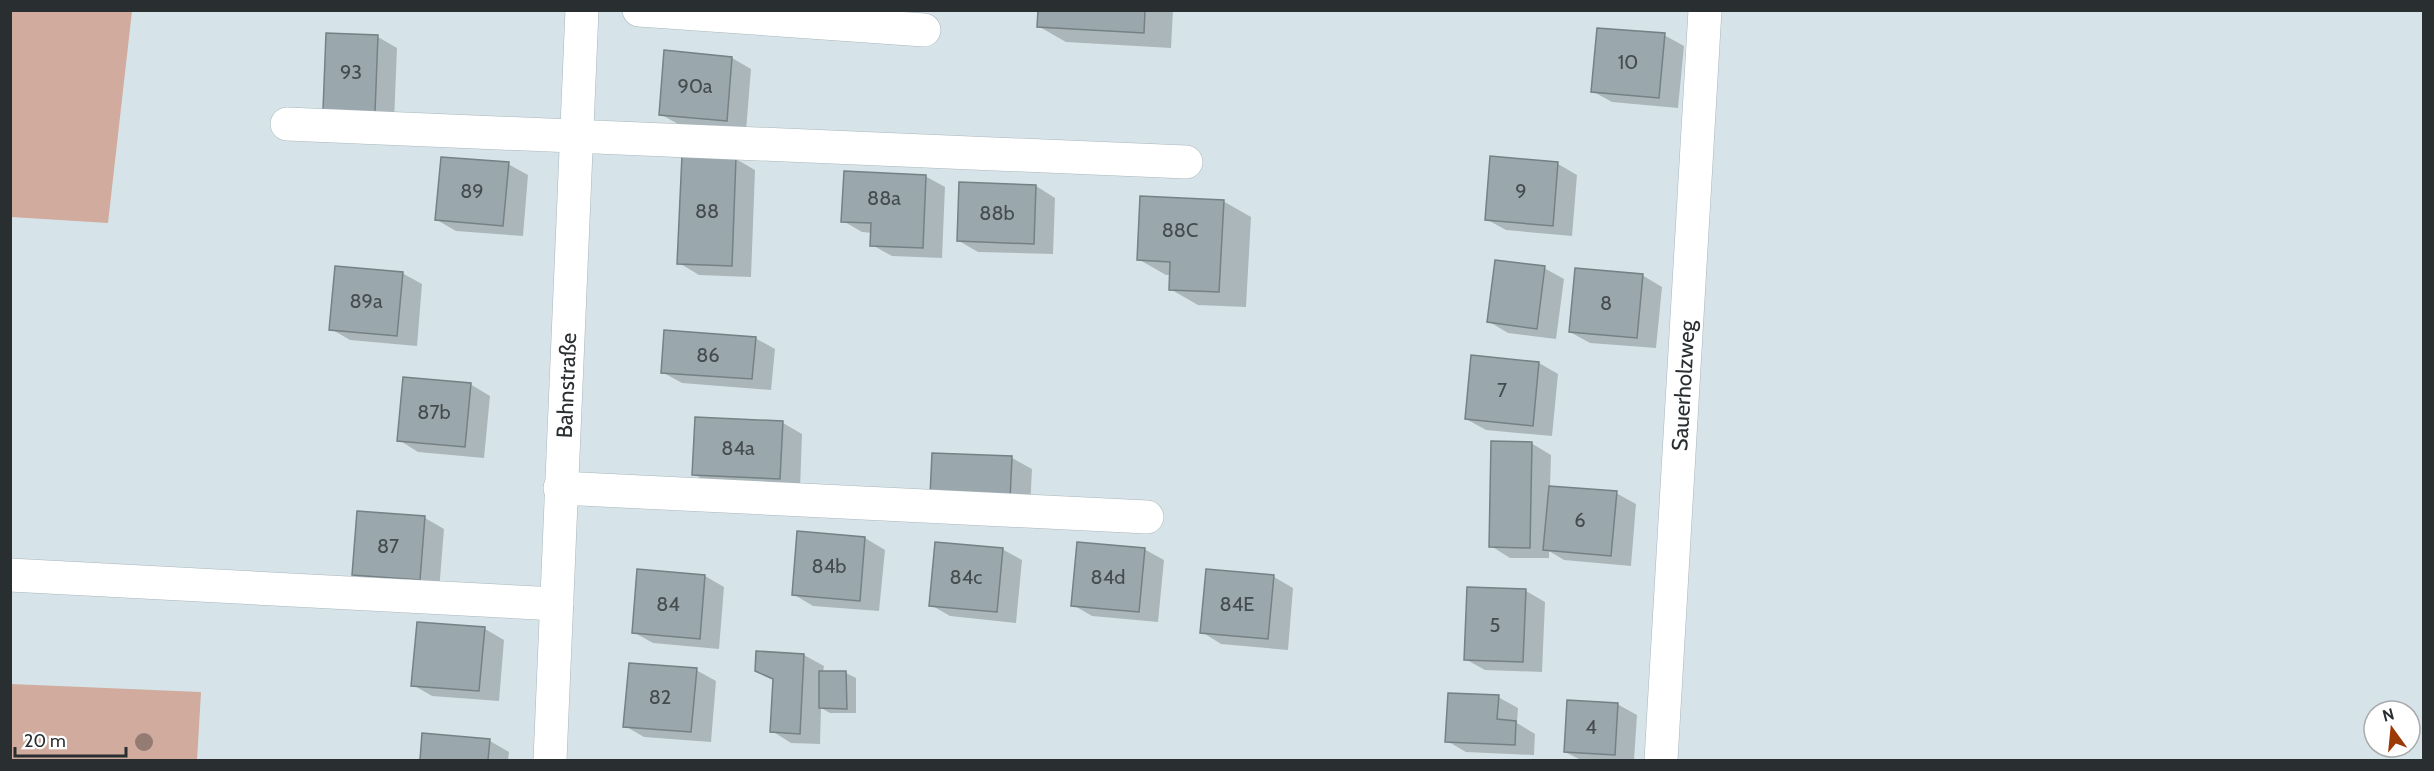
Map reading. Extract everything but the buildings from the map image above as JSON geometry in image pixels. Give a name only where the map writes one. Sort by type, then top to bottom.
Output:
[{"type":"street","name":"Bahnstraße","points":[[550,760],[582,10]]},
{"type":"street","points":[[639,10],[924,30]]},
{"type":"street","name":"Sauerholzweg","points":[[1661,760],[1706,10]]},
{"type":"street","points":[[287,124],[576,134],[1186,162]]},
{"type":"street","points":[[560,488],[1147,518]]},
{"type":"street","points":[[10,575],[557,604]]},
{"type":"shaded area","points":[[10,11],[132,11],[108,223],[11,217]]},
{"type":"shaded area","points":[[11,684],[201,692],[197,760],[11,760]]}]
